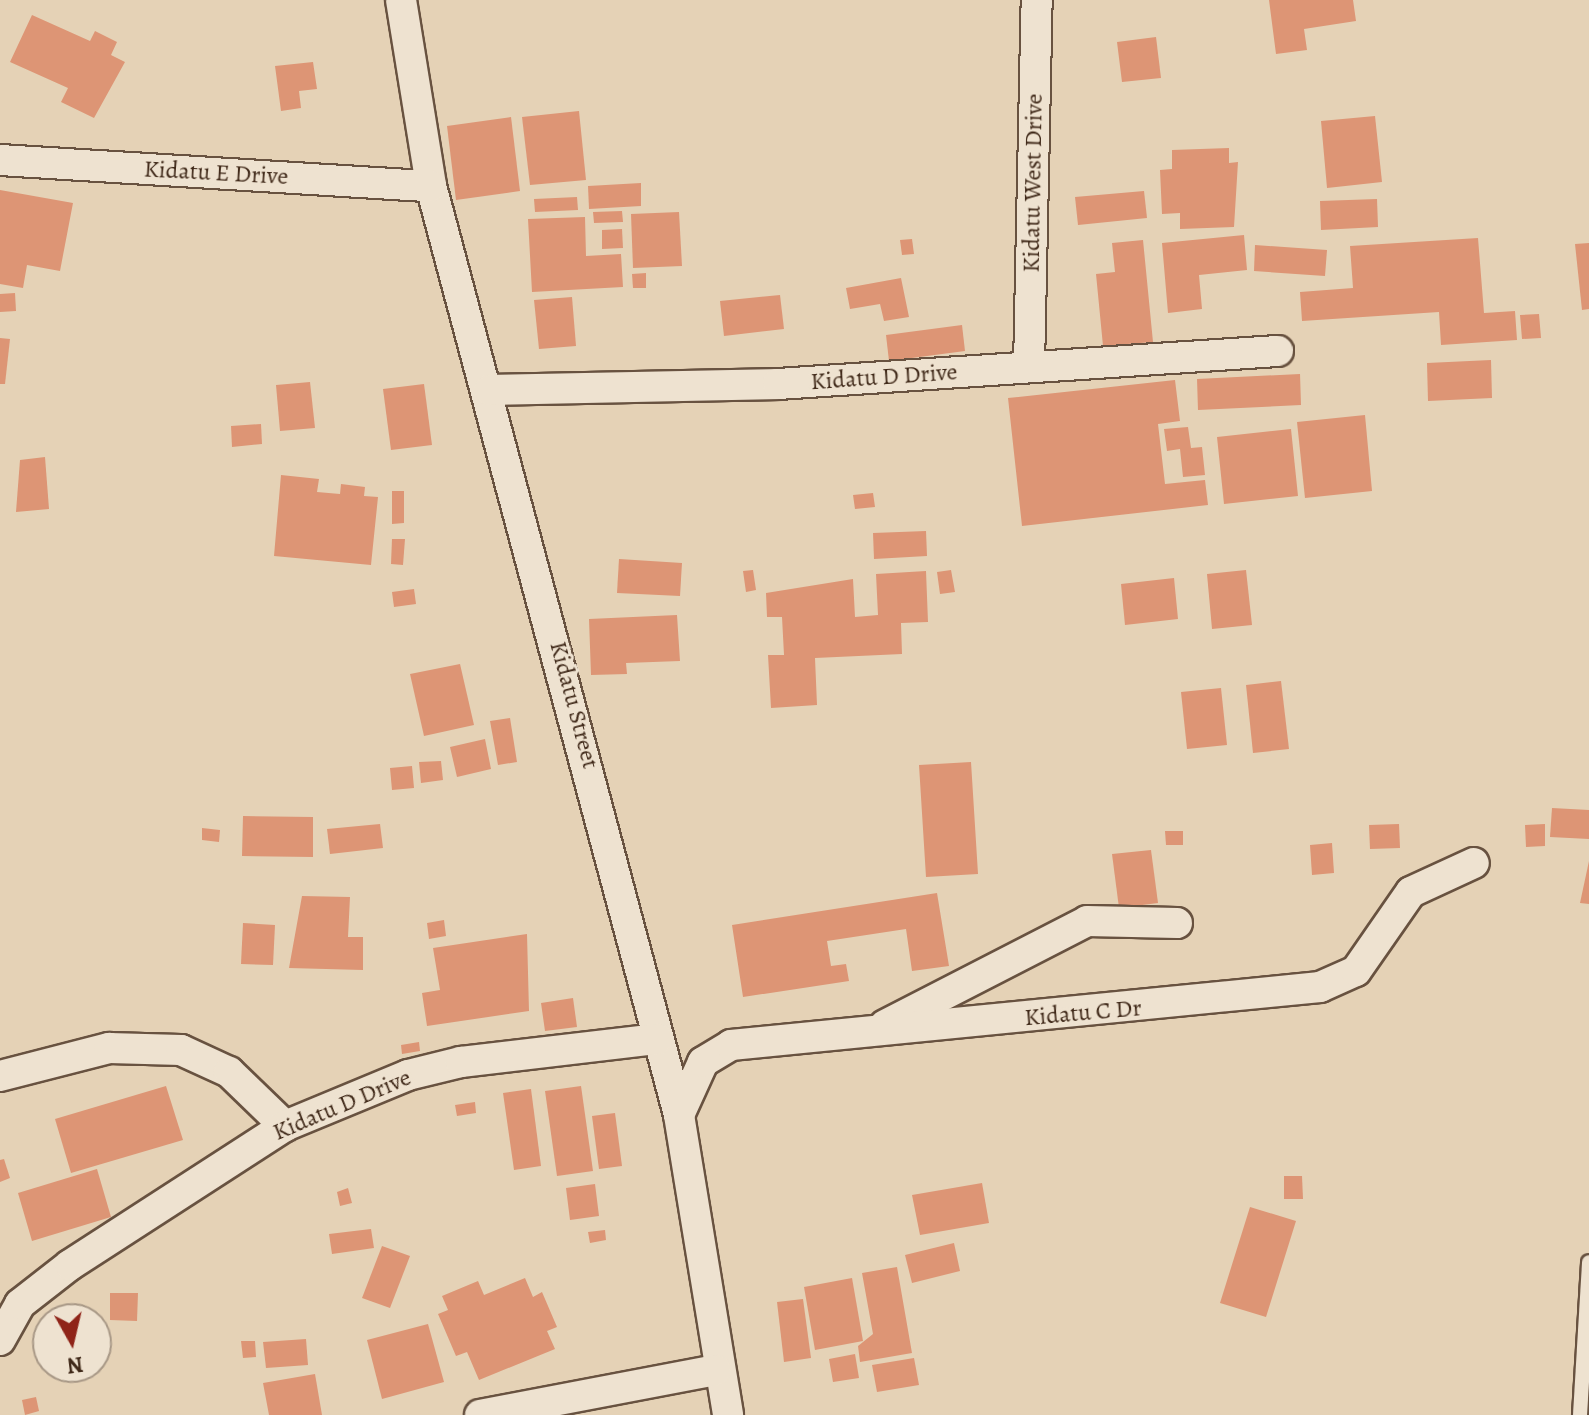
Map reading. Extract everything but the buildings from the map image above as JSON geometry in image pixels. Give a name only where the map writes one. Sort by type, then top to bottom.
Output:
[{"type":"street","name":"Kidatu Street","points":[[401,0],[431,186],[490,390],[679,1115],[716,1370],[728,1415]]},
{"type":"street","name":"Kidatu West Drive","points":[[1029,367],[1037,0]]},
{"type":"street","name":"Kidatu E Drive","points":[[0,160],[431,186]]},
{"type":"street","name":"Kidatu D Drive","points":[[490,390],[778,384],[1278,351]]},
{"type":"street","name":"Kidatu C Dr","points":[[679,1115],[703,1062],[731,1045],[1320,987],[1356,971],[1411,892],[1474,863]]},
{"type":"street","points":[[877,1030],[1087,921],[1177,923]]},
{"type":"street","name":"Kidatu D Drive","points":[[0,1340],[20,1304],[70,1265],[285,1126],[408,1075],[461,1062],[658,1039]]},
{"type":"street","points":[[0,1076],[109,1048],[181,1050],[229,1072],[285,1126]]},
{"type":"street","points":[[480,1415],[716,1370]]},
{"type":"lane","points":[[1580,1415],[1589,1262]]}]
